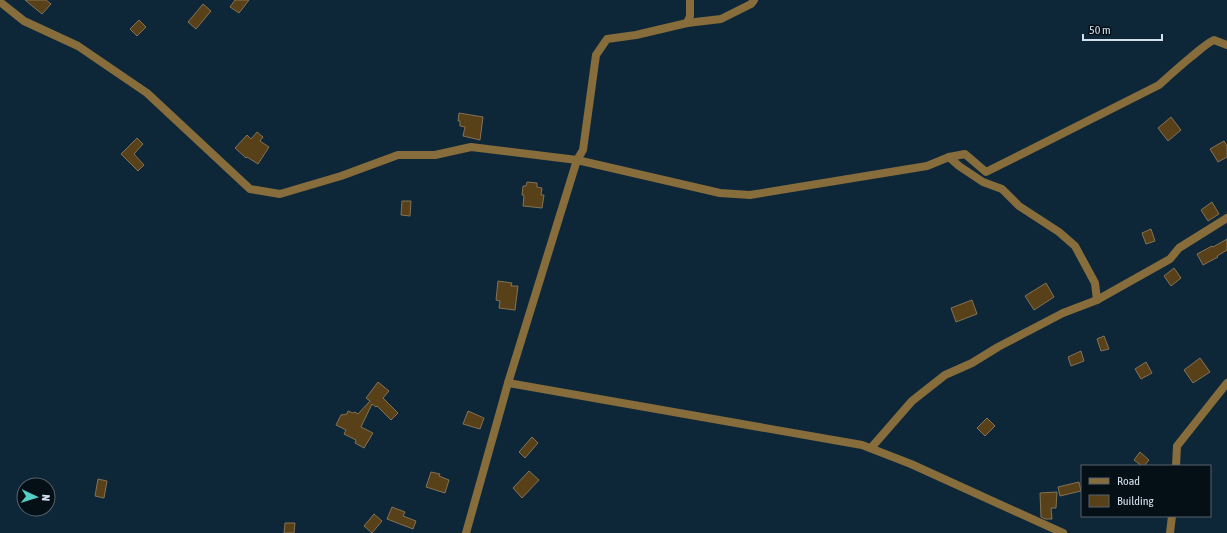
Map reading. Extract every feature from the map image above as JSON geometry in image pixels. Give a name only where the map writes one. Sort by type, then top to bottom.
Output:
[{"type":"street","points":[[687,23],[690,16],[690,0]]},
{"type":"street","points":[[466,533],[508,383],[577,160],[583,150],[596,54],[607,39],[687,23],[721,19],[751,4],[754,0]]},
{"type":"street","points":[[0,2],[24,21],[78,46],[147,93],[250,189],[280,194],[341,176],[398,155],[435,154],[470,147],[577,160],[720,193],[750,195],[927,166],[949,157],[966,154],[986,172],[1160,85],[1181,64],[1204,45],[1214,40],[1227,45]]},
{"type":"street","points":[[949,157],[959,166],[984,182],[1002,189],[1019,206],[1059,232],[1075,246],[1095,282],[1097,300]]},
{"type":"street","points":[[871,448],[912,401],[945,375],[972,363],[998,347],[1063,313],[1097,300],[1170,259],[1179,248],[1227,218]]},
{"type":"street","points":[[508,383],[862,445],[911,464],[1063,533]]},
{"type":"street","points":[[1176,465],[1177,446],[1227,383]]},
{"type":"street","points":[[1170,533],[1172,517]]},
{"type":"building","points":[[25,0],[46,0],[51,4],[42,14]]},
{"type":"building","points":[[235,0],[249,0],[239,13],[230,7]]},
{"type":"building","points":[[203,4],[211,11],[196,29],[188,22]]},
{"type":"building","points":[[139,20],[146,27],[137,36],[130,29]]},
{"type":"building","points":[[459,113],[483,117],[480,140],[463,136],[465,127],[460,126],[460,121],[458,121]]},
{"type":"building","points":[[1171,117],[1181,130],[1168,141],[1158,128]]},
{"type":"building","points":[[257,132],[263,137],[260,141],[269,147],[258,164],[247,157],[246,158],[235,148],[247,135],[251,139]]},
{"type":"building","points":[[137,138],[143,144],[134,154],[144,165],[138,171],[121,154]]},
{"type":"building","points":[[1224,141],[1227,146],[1227,157],[1218,162],[1210,149]]},
{"type":"building","points":[[527,182],[537,183],[537,187],[542,188],[541,195],[544,195],[542,208],[523,206],[523,186],[526,186]]},
{"type":"building","points":[[402,201],[411,201],[410,216],[401,215]]},
{"type":"building","points":[[1212,202],[1219,214],[1208,221],[1201,210]]},
{"type":"building","points":[[1151,229],[1155,241],[1146,244],[1142,233]]},
{"type":"building","points":[[1227,239],[1227,250],[1203,265],[1197,254]]},
{"type":"building","points":[[1174,268],[1181,278],[1171,286],[1164,276]]},
{"type":"building","points":[[498,281],[512,283],[511,286],[518,286],[515,310],[499,308],[500,301],[496,300]]},
{"type":"building","points":[[1046,283],[1054,297],[1034,310],[1025,296]]},
{"type":"building","points":[[972,300],[977,314],[956,322],[951,308]]},
{"type":"building","points":[[1104,336],[1109,349],[1101,351],[1097,339]]},
{"type":"building","points":[[1081,351],[1084,361],[1071,366],[1068,357]]},
{"type":"building","points":[[1200,358],[1210,372],[1193,383],[1184,370]]},
{"type":"building","points":[[1146,362],[1152,373],[1141,379],[1135,369]]},
{"type":"building","points":[[378,382],[389,391],[383,398],[398,413],[391,420],[377,406],[376,407],[372,404],[361,427],[373,433],[364,448],[355,443],[356,440],[344,434],[346,430],[336,425],[341,415],[347,414],[348,411],[358,414],[370,401],[366,398]]},
{"type":"building","points":[[468,411],[484,418],[480,429],[463,424]]},
{"type":"building","points":[[987,418],[995,426],[985,436],[977,428]]},
{"type":"building","points":[[532,437],[538,443],[525,458],[519,452]]},
{"type":"building","points":[[1140,452],[1149,460],[1145,465],[1141,465],[1134,460]]},
{"type":"building","points":[[529,471],[539,480],[522,498],[513,488]]},
{"type":"building","points":[[431,472],[440,474],[439,476],[449,480],[445,493],[426,487]]},
{"type":"building","points":[[98,479],[107,481],[104,498],[95,496]]},
{"type":"building","points":[[1079,482],[1081,491],[1060,496],[1058,487]]},
{"type":"building","points":[[1057,492],[1056,508],[1051,508],[1052,519],[1045,519],[1041,517],[1040,493]]},
{"type":"building","points":[[392,507],[405,512],[403,516],[416,521],[413,529],[387,519]]},
{"type":"building","points":[[374,514],[382,521],[372,533],[364,526]]},
{"type":"building","points":[[285,523],[295,523],[294,533],[284,533]]}]
